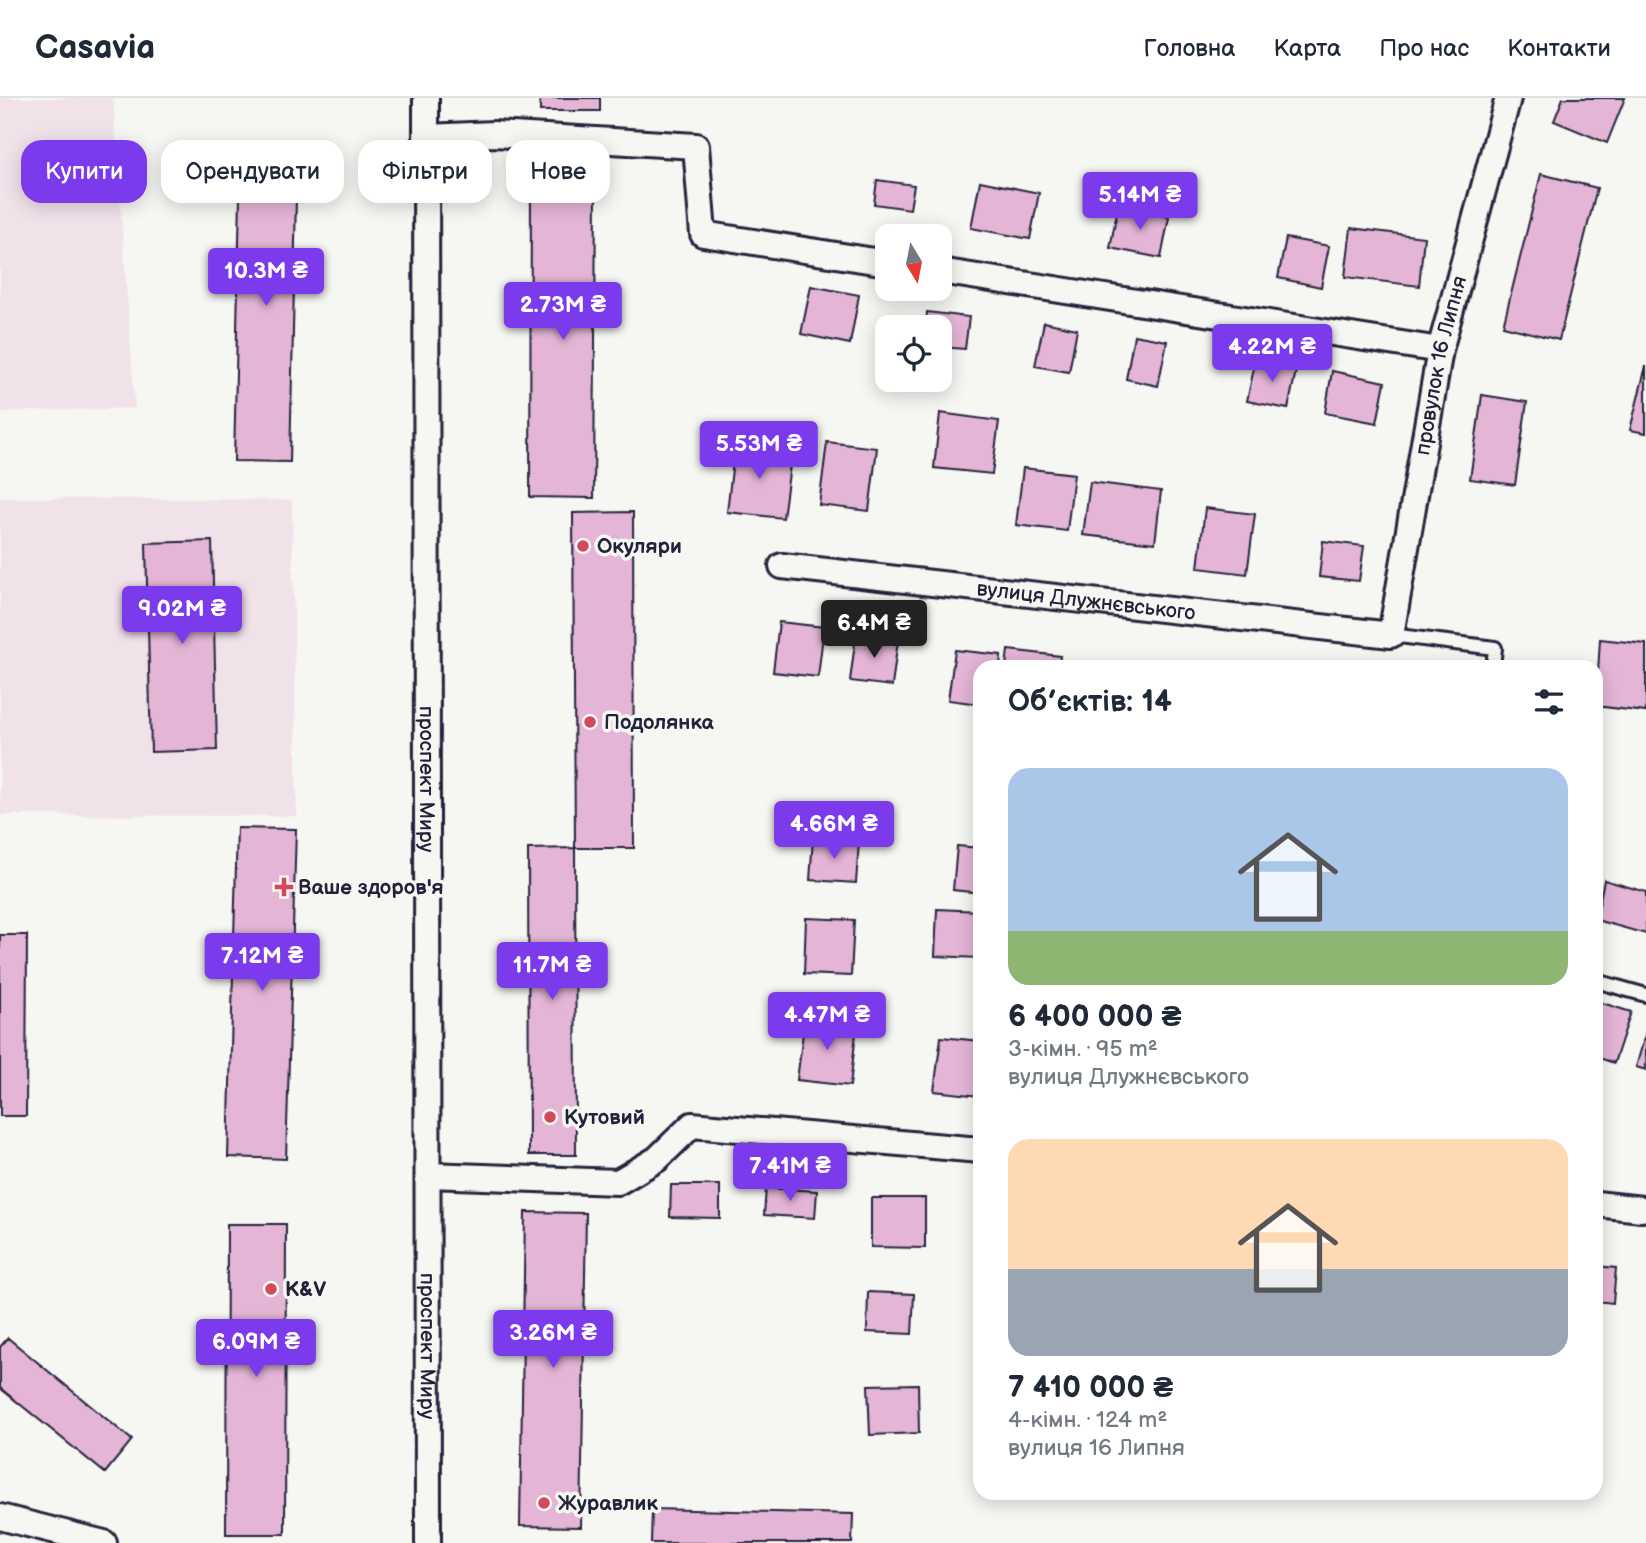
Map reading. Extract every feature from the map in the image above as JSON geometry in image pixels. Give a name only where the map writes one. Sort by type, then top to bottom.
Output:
[{"type":"street","name":"проспект Миру","points":[[426,98],[428,1543]]},
{"type":"street","name":"провулок 16 Липня","points":[[1391,635],[1440,350],[1508,98]]},
{"type":"street","points":[[426,137],[494,134],[696,146],[702,234],[875,261]]},
{"type":"street","points":[[952,273],[1440,350]]},
{"type":"street","name":"вулиця Длужнєвського","points":[[782,566],[1391,635]]},
{"type":"street","points":[[428,1175],[618,1182],[657,1160],[692,1125],[973,1149]]},
{"type":"street","points":[[1603,1206],[1642,1209]]},
{"type":"street","points":[[0,1517],[77,1540],[104,1543]]},
{"type":"lane","points":[[1391,635],[1495,648],[1494,660]]},
{"type":"lane","points":[[1603,983],[1646,995]]},
{"type":"shaded area","points":[[0,98],[113,98],[116,140],[21,140],[21,203],[120,203],[135,408],[0,412]]},
{"type":"shaded area","points":[[0,498],[292,500],[297,816],[0,815]]},
{"type":"building","points":[[540,98],[600,98],[600,111],[540,111]]},
{"type":"building","points":[[1563,98],[1625,98],[1607,143],[1554,121]]},
{"type":"building","points":[[1541,174],[1597,188],[1559,340],[1503,326]]},
{"type":"building","points":[[877,180],[914,185],[910,209],[874,204]]},
{"type":"building","points":[[980,181],[1039,193],[1030,239],[971,228]]},
{"type":"building","points":[[240,203],[296,203],[290,462],[234,461]]},
{"type":"building","points":[[531,203],[596,203],[594,498],[530,497]]},
{"type":"building","points":[[1118,207],[1169,217],[1161,258],[1110,248]]},
{"type":"building","points":[[1351,228],[1424,237],[1419,286],[1345,277]]},
{"type":"building","points":[[1286,238],[1329,246],[1321,287],[1278,278]]},
{"type":"building","points":[[811,286],[859,295],[850,344],[801,334]]},
{"type":"building","points":[[927,312],[969,317],[965,349],[952,348],[952,315],[927,315]]},
{"type":"building","points":[[1044,322],[1077,329],[1069,372],[1035,366]]},
{"type":"building","points":[[1134,335],[1167,341],[1158,386],[1126,379]]},
{"type":"building","points":[[1256,358],[1297,366],[1288,409],[1247,401]]},
{"type":"building","points":[[1646,366],[1646,433],[1630,430]]},
{"type":"building","points":[[1332,371],[1385,382],[1377,423],[1325,413]]},
{"type":"building","points":[[1482,395],[1527,402],[1515,485],[1470,479]]},
{"type":"building","points":[[940,413],[999,421],[992,474],[934,468]]},
{"type":"building","points":[[827,442],[877,448],[869,511],[819,505]]},
{"type":"building","points":[[735,443],[792,450],[783,518],[727,512]]},
{"type":"building","points":[[1023,468],[1074,474],[1067,531],[1016,525]]},
{"type":"building","points":[[1090,482],[1161,491],[1155,543],[1083,535]]},
{"type":"building","points":[[1205,508],[1255,514],[1247,574],[1198,568]]},
{"type":"building","points":[[633,512],[634,848],[575,848],[573,513]]},
{"type":"building","points":[[212,541],[217,750],[151,752],[146,543]]},
{"type":"building","points":[[1323,541],[1364,546],[1359,581],[1319,577]]},
{"type":"building","points":[[779,622],[824,627],[818,677],[773,672]]},
{"type":"building","points":[[856,635],[898,640],[892,686],[850,681]]},
{"type":"building","points":[[1600,639],[1646,644],[1646,712],[1603,707],[1603,660],[1599,660]]},
{"type":"building","points":[[955,650],[1001,655],[1001,660],[973,660],[973,703],[948,700]]},
{"type":"building","points":[[1008,650],[1060,656],[1060,660],[1007,660]]},
{"type":"building","points":[[237,828],[296,829],[286,1159],[228,1157]]},
{"type":"building","points":[[813,838],[859,842],[856,883],[810,880]]},
{"type":"building","points":[[957,846],[973,847],[973,892],[953,890]]},
{"type":"building","points":[[575,848],[576,1155],[529,1155],[528,849]]},
{"type":"building","points":[[1604,880],[1646,892],[1646,934],[1603,922]]},
{"type":"building","points":[[937,909],[973,911],[973,958],[935,956]]},
{"type":"building","points":[[806,918],[854,920],[851,976],[804,974]]},
{"type":"building","points":[[0,935],[27,935],[26,1116],[0,1116]]},
{"type":"building","points":[[1603,1003],[1631,1012],[1614,1063],[1603,1059]]},
{"type":"building","points":[[805,1017],[857,1024],[850,1086],[797,1080]]},
{"type":"building","points":[[1646,1032],[1646,1070],[1636,1067]]},
{"type":"building","points":[[941,1037],[973,1040],[973,1095],[934,1091]]},
{"type":"building","points":[[671,1185],[720,1185],[720,1218],[670,1217]]},
{"type":"building","points":[[766,1188],[817,1191],[815,1218],[764,1215]]},
{"type":"building","points":[[871,1198],[925,1198],[925,1248],[871,1247]]},
{"type":"building","points":[[525,1212],[586,1213],[581,1527],[520,1526]]},
{"type":"building","points":[[227,1224],[286,1224],[285,1534],[226,1534]]},
{"type":"building","points":[[1603,1267],[1616,1268],[1613,1303],[1603,1302]]},
{"type":"building","points":[[868,1292],[914,1294],[912,1334],[867,1332]]},
{"type":"building","points":[[8,1338],[132,1440],[105,1473],[0,1388],[0,1347]]},
{"type":"building","points":[[918,1384],[919,1433],[870,1435],[868,1385]]},
{"type":"building","points":[[652,1509],[853,1514],[852,1543],[651,1543]]},
{"type":"place","name":"Окуляри","points":[[583,546]]},
{"type":"place","name":"Подолянка","points":[[590,722]]},
{"type":"place","name":"Ваше здоров'я","points":[[284,887]]},
{"type":"place","name":"Кутовий","points":[[550,1117]]},
{"type":"place","name":"K&V","points":[[271,1289]]},
{"type":"place","name":"Журавлик","points":[[544,1503]]}]
